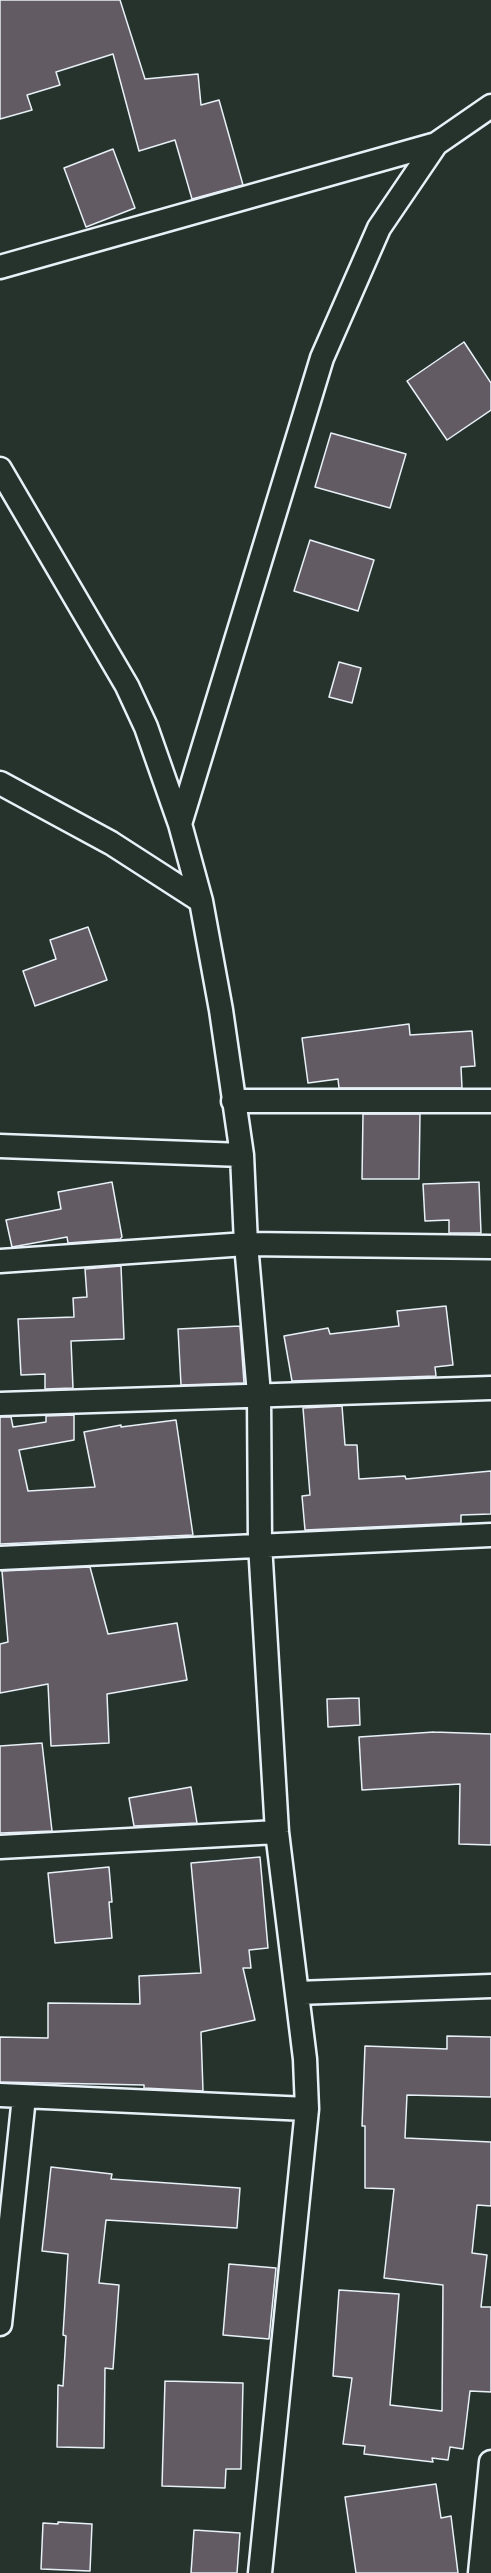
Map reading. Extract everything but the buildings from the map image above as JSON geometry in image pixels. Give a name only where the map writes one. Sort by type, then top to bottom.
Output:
[{"type":"street","points":[[0,267],[436,144],[491,106]]},
{"type":"street","points":[[180,824],[322,358],[379,228],[436,144]]},
{"type":"street","points":[[0,470],[127,686],[146,727],[180,824],[201,901],[221,1010],[242,1155],[246,1245],[259,1395],[260,1544],[277,1832],[305,2058],[307,2109],[260,2573]]},
{"type":"street","points":[[0,783],[111,843],[201,901]]},
{"type":"street","points":[[233,1101],[491,1101]]},
{"type":"street","points":[[0,1146],[242,1155]]},
{"type":"street","points":[[0,1261],[246,1245],[491,1248]]},
{"type":"street","points":[[0,1404],[491,1389]]},
{"type":"street","points":[[0,1558],[260,1544],[491,1535]]},
{"type":"street","points":[[0,1847],[277,1832]]},
{"type":"street","points":[[297,1993],[491,1986]]},
{"type":"street","points":[[0,2095],[307,2109]]},
{"type":"street","points":[[0,2324],[24,2097]]},
{"type":"street","points":[[480,2573],[491,2462]]}]
